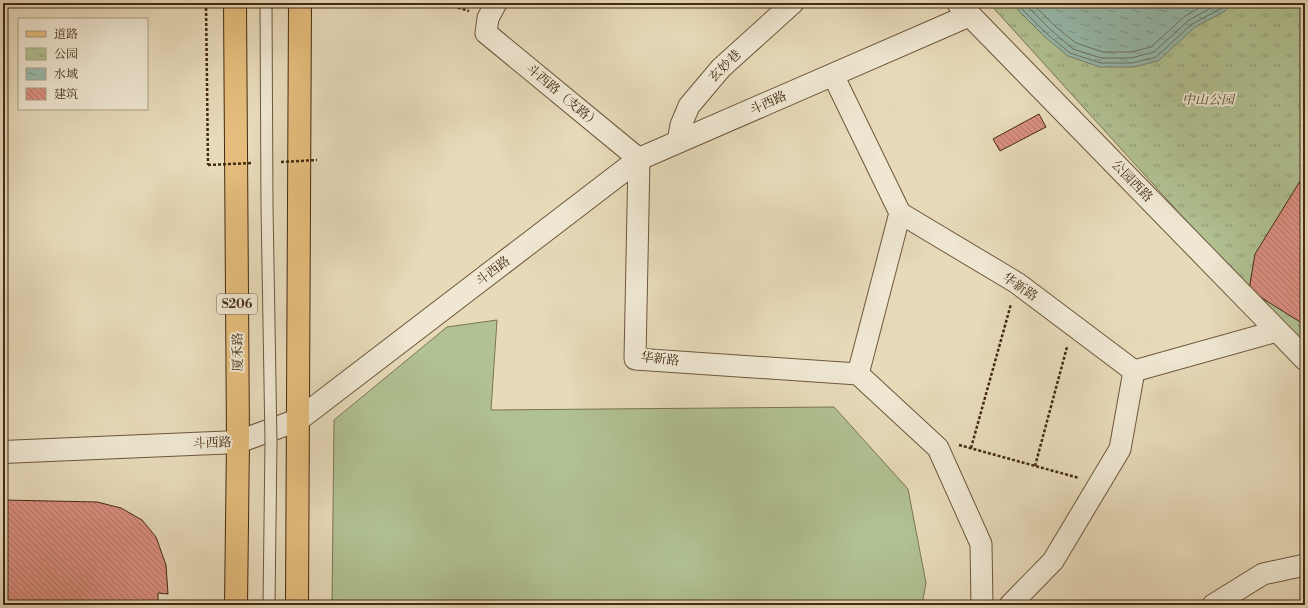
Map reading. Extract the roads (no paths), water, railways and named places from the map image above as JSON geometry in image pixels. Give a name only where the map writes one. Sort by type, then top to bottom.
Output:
[{"type":"main road","name":"厦禾路","points":[[235,3],[238,442],[236,605]]},
{"type":"main road","points":[[297,605],[300,3]]},
{"type":"street","name":"斗西路（支路）","points":[[496,3],[488,18],[486,32],[639,159]]},
{"type":"street","name":"玄妙巷","points":[[678,142],[680,125],[689,106],[721,68],[793,3]]},
{"type":"street","name":"斗西路","points":[[3,452],[238,442],[298,420],[639,159],[832,75],[964,9]]},
{"type":"street","name":"公园西路","points":[[964,9],[1305,359]]},
{"type":"street","points":[[832,75],[900,213],[858,374],[938,448],[981,544],[982,605]]},
{"type":"street","name":"华新路","points":[[639,159],[635,359],[858,374]]},
{"type":"street","name":"华新路","points":[[900,213],[1017,283],[1134,371]]},
{"type":"street","points":[[1010,605],[1053,561],[1120,449],[1134,371],[1277,331]]},
{"type":"street","points":[[1213,605],[1263,574],[1305,565]]},
{"type":"lane","points":[[266,3],[267,206],[271,442],[269,605]]},
{"type":"water","points":[[1016,3],[1232,3],[1225,11],[1195,27],[1158,61],[1133,67],[1100,67],[1068,56],[1045,37],[1019,11]]},
{"type":"park label","name":"中山公园","points":[[1208,100]]}]
